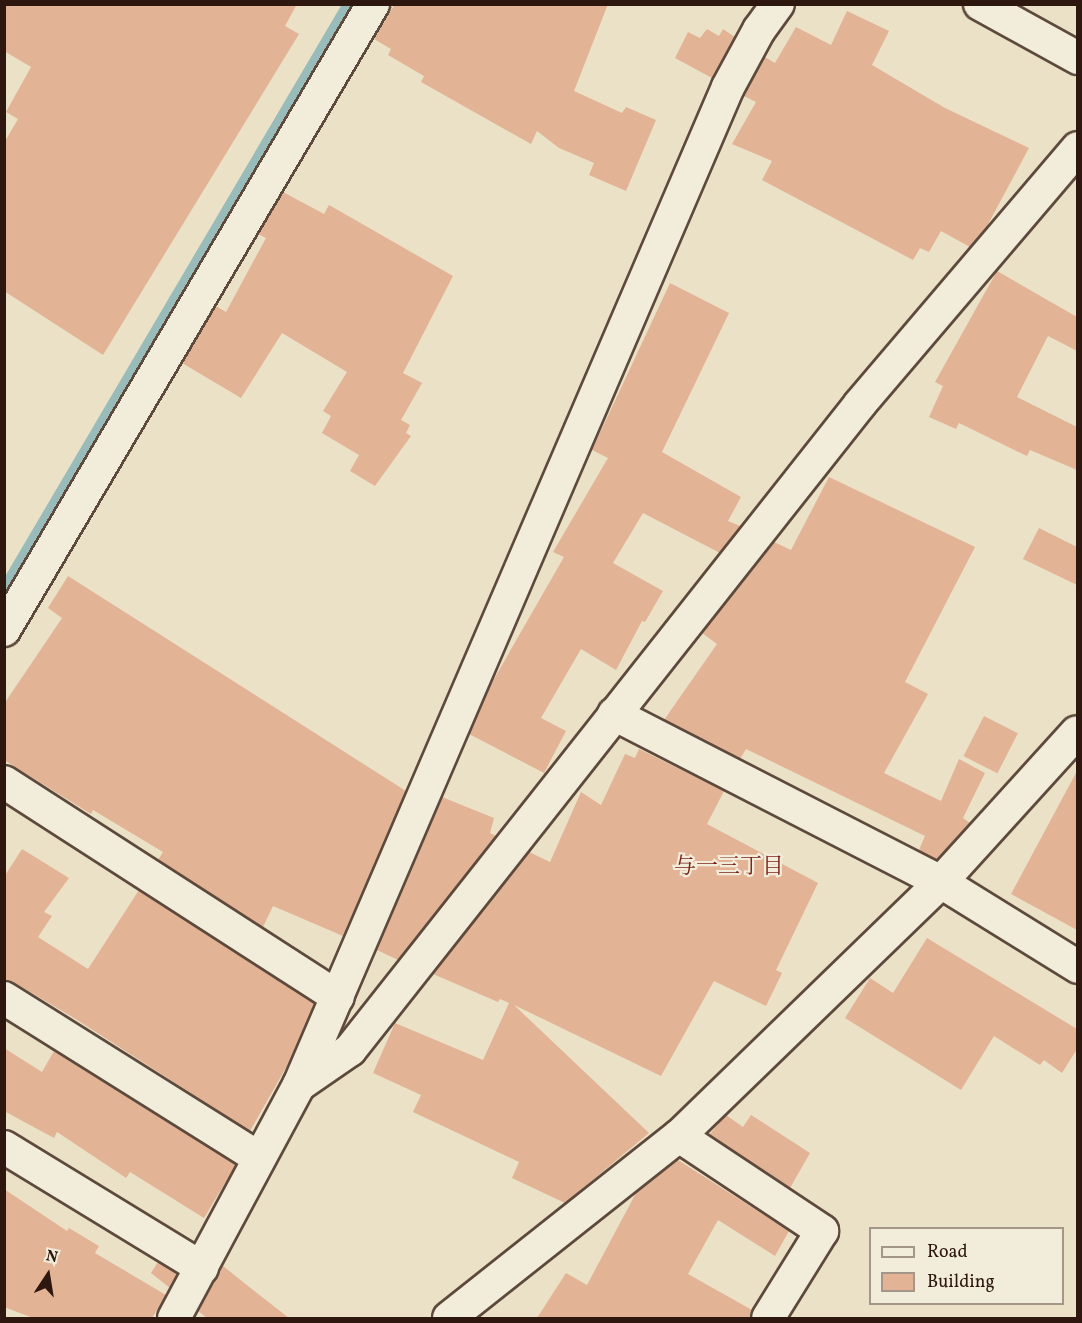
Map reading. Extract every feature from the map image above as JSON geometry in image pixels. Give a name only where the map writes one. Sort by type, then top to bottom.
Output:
[{"type":"street","points":[[9,614],[373,4]]},
{"type":"street","points":[[174,1318],[298,1085],[338,997],[728,87],[759,30],[778,4]]},
{"type":"street","points":[[980,4],[1077,58]]},
{"type":"street","points":[[298,1085],[350,1050],[860,404],[1077,148]]},
{"type":"street","points":[[614,714],[941,882],[1077,967]]},
{"type":"street","points":[[449,1318],[679,1136],[941,882],[1077,732]]},
{"type":"street","points":[[4,782],[338,997]]},
{"type":"street","points":[[4,998],[259,1158]]},
{"type":"street","points":[[679,1136],[822,1231],[768,1318]]},
{"type":"street","points":[[4,1147],[202,1268]]},
{"type":"building","points":[[4,4],[297,4],[285,26],[299,34],[103,355],[4,291],[4,143],[18,119],[6,112],[31,67],[4,51]]},
{"type":"building","points":[[395,4],[608,4],[574,91],[622,113],[626,107],[656,120],[626,191],[589,175],[594,163],[559,148],[537,131],[531,144],[421,82],[424,76],[388,55],[391,49],[374,39]]},
{"type":"building","points":[[847,11],[889,31],[872,65],[945,108],[1029,148],[986,228],[970,247],[941,231],[929,252],[920,248],[913,260],[762,180],[772,161],[732,144],[756,102],[744,96],[765,57],[775,63],[796,27],[831,45]]},
{"type":"building","points":[[707,29],[719,36],[723,29],[735,37],[712,78],[675,58],[688,32],[700,38]]},
{"type":"building","points":[[283,192],[324,214],[329,205],[453,276],[403,373],[422,383],[401,420],[410,425],[406,433],[411,436],[375,486],[350,471],[359,455],[322,433],[331,416],[323,411],[347,372],[282,333],[241,398],[182,363],[216,306],[226,312],[266,238],[258,234]]},
{"type":"building","points":[[997,271],[1077,317],[1077,351],[1048,336],[1017,397],[1077,427],[1077,470],[1030,450],[1027,456],[959,423],[956,429],[929,417],[943,386],[935,382]]},
{"type":"building","points":[[670,283],[729,313],[662,452],[741,497],[728,521],[740,526],[720,553],[643,513],[613,563],[663,591],[645,622],[642,621],[616,670],[581,649],[541,718],[566,731],[544,773],[469,734],[490,686],[564,557],[553,552],[608,458],[592,450]]},
{"type":"building","points":[[829,477],[975,547],[905,682],[928,694],[884,773],[941,801],[959,759],[985,773],[963,818],[970,823],[937,860],[919,850],[925,836],[746,749],[740,759],[664,720],[717,644],[702,633],[774,542],[791,550]]},
{"type":"building","points":[[1039,528],[1077,547],[1077,585],[1023,559]]},
{"type":"building","points":[[68,576],[406,791],[343,936],[273,906],[263,927],[158,860],[163,852],[93,810],[91,814],[4,760],[4,704],[62,618],[48,608]]},
{"type":"building","points":[[984,716],[1018,733],[997,773],[964,756]]},
{"type":"building","points":[[639,749],[724,791],[707,824],[818,883],[776,970],[782,973],[766,1006],[714,981],[661,1076],[514,1005],[649,1133],[565,1203],[512,1178],[519,1162],[413,1112],[421,1095],[373,1073],[395,1023],[483,1060],[509,1003],[500,999],[498,1002],[433,974],[529,852],[550,862],[581,792],[601,805],[625,754],[635,758]]},
{"type":"building","points":[[1077,771],[1077,930],[1011,894]]},
{"type":"building","points":[[442,797],[494,818],[490,833],[496,836],[398,960],[377,950]]},
{"type":"building","points":[[22,849],[69,878],[44,912],[52,916],[38,937],[88,969],[139,890],[315,1003],[292,1057],[250,1131],[74,1018],[10,980],[4,980],[4,877]]},
{"type":"building","points":[[927,938],[1077,1029],[1077,1049],[1062,1073],[1044,1060],[1040,1065],[994,1036],[961,1090],[845,1018],[870,978],[893,993]]},
{"type":"building","points":[[4,1048],[42,1072],[54,1051],[236,1165],[204,1218],[130,1172],[126,1178],[57,1132],[54,1138],[4,1111]]},
{"type":"building","points":[[726,1115],[743,1127],[751,1115],[810,1153],[790,1188],[709,1135]]},
{"type":"building","points":[[678,1160],[789,1231],[775,1256],[718,1220],[688,1274],[752,1310],[750,1318],[537,1318],[566,1273],[587,1285],[636,1193]]},
{"type":"building","points":[[4,1189],[67,1231],[69,1228],[99,1246],[95,1253],[166,1295],[152,1318],[33,1318],[4,1307]]},
{"type":"building","points":[[158,1262],[177,1274],[170,1288],[151,1273]]},
{"type":"building","points":[[223,1266],[289,1318],[207,1318],[198,1311]]},
{"type":"waterway","points":[[4,590],[349,4]]},
{"type":"district","name":"与一三丁目","points":[[729,868]]}]
